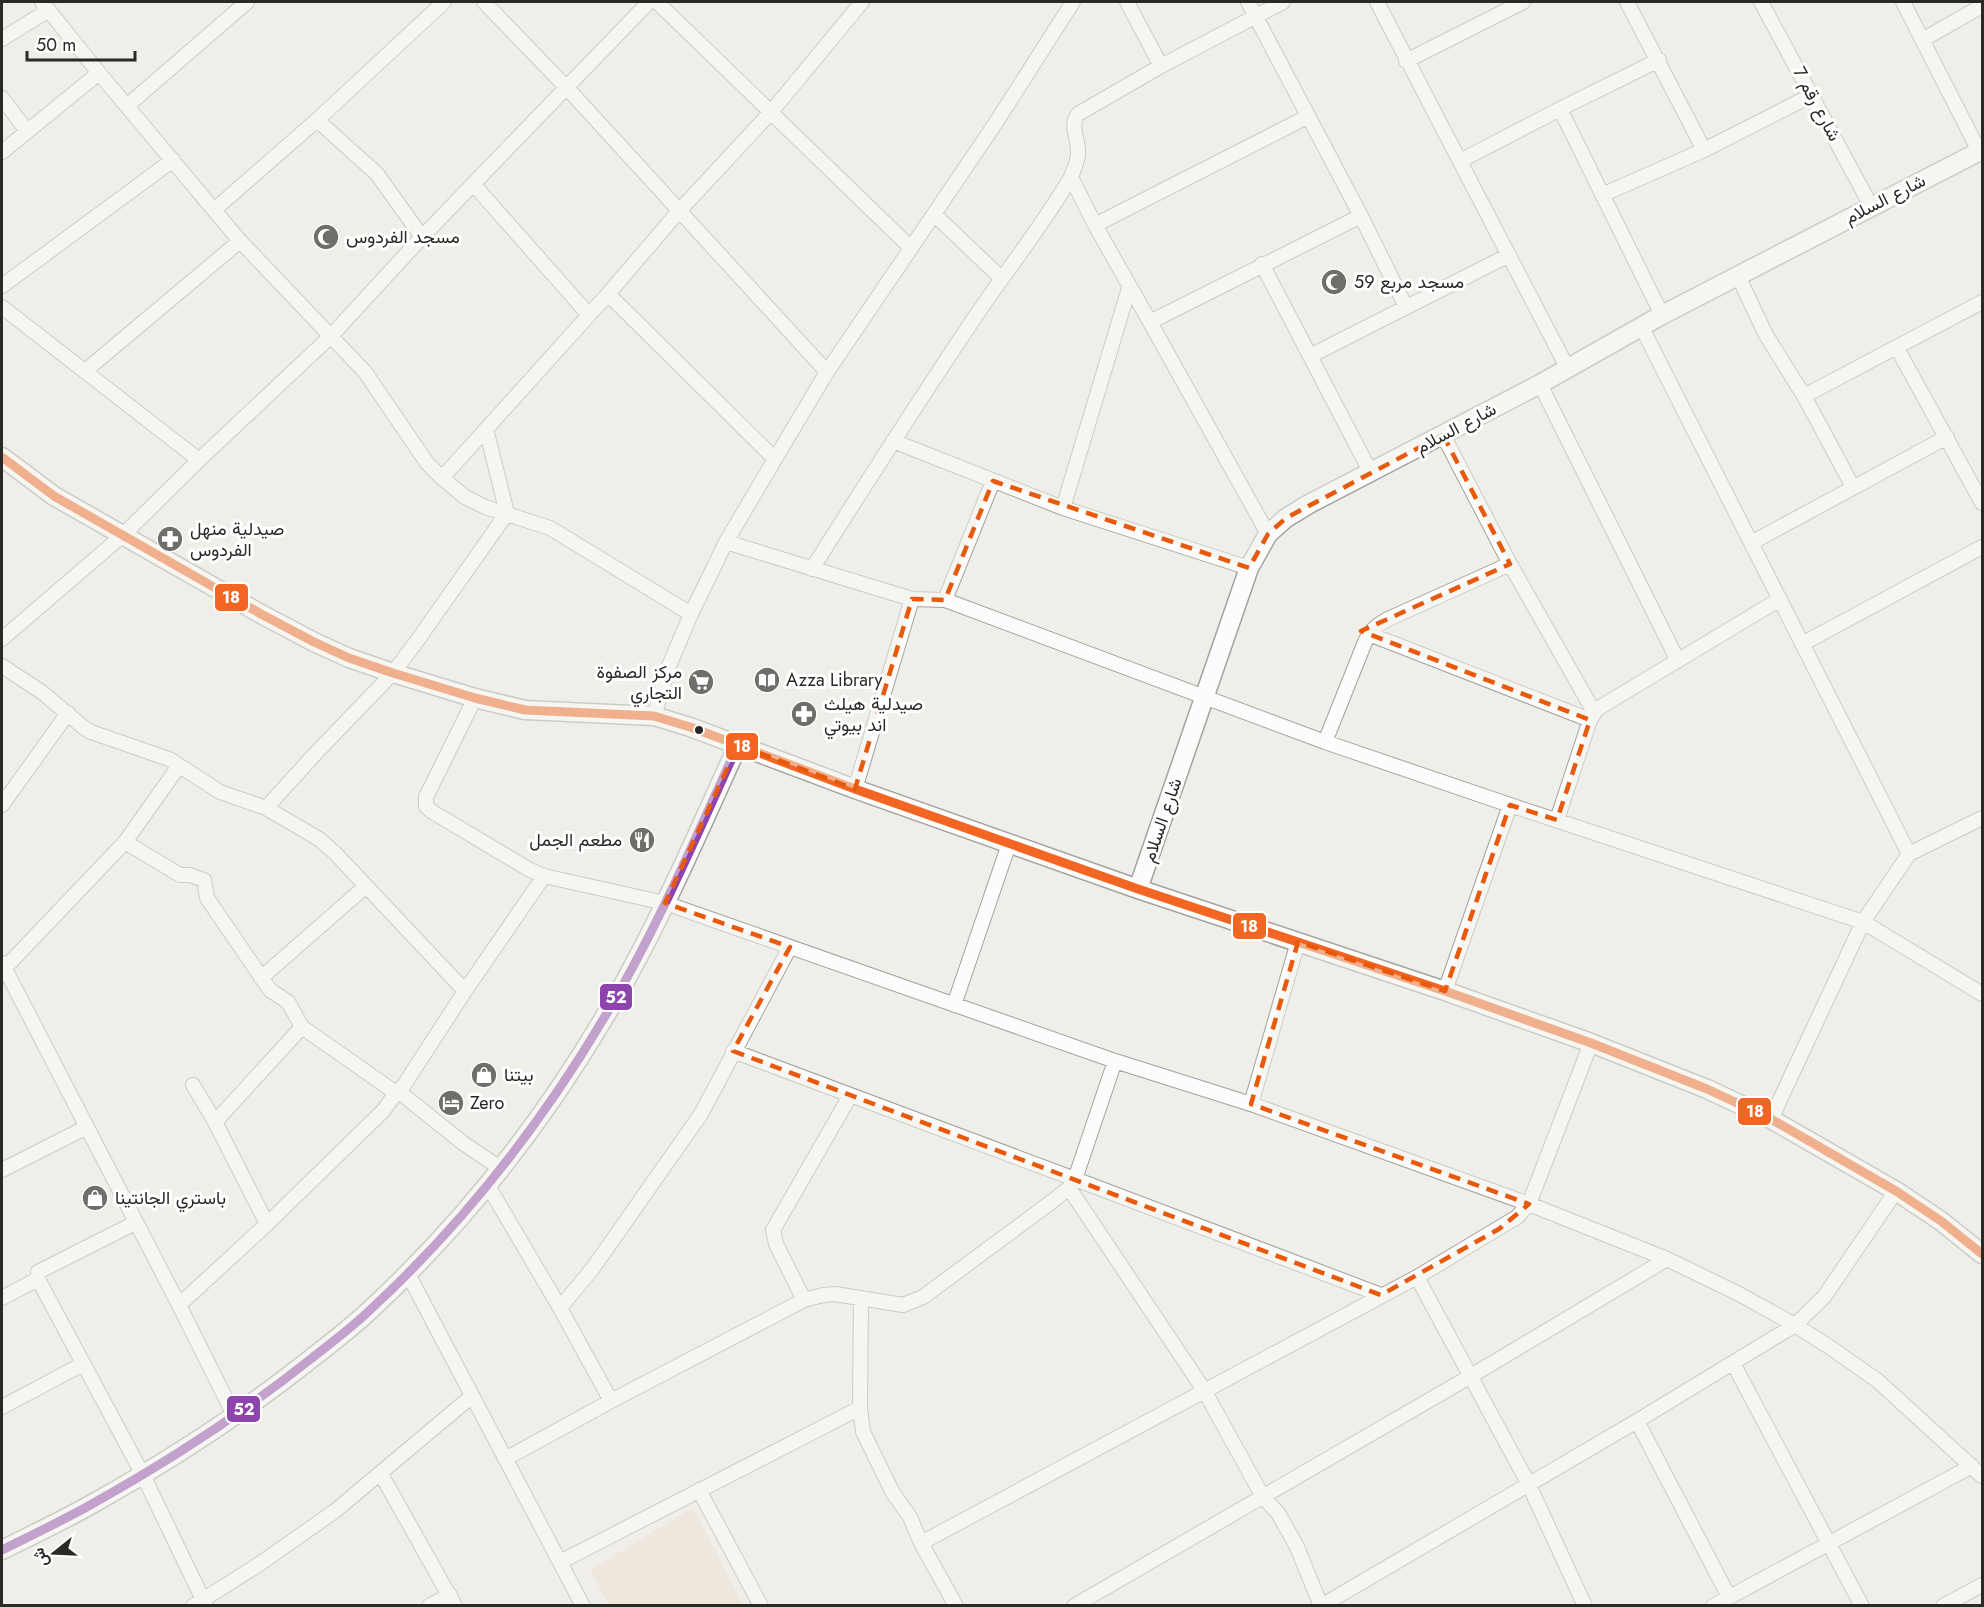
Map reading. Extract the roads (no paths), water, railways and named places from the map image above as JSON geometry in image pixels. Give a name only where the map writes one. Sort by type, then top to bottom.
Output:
[{"type":"street","points":[[127,106],[247,2]]},
{"type":"street","points":[[214,210],[317,120],[444,2]]},
{"type":"street","points":[[484,2],[567,88],[827,372]]},
{"type":"street","points":[[2,639],[123,536],[199,460],[331,336],[422,237],[649,2]]},
{"type":"street","points":[[657,2],[910,247]]},
{"type":"street","points":[[654,716],[669,666],[726,542],[827,372],[995,124],[1073,2]]},
{"type":"street","points":[[1127,2],[1161,66]]},
{"type":"street","points":[[1248,2],[1406,308]]},
{"type":"street","points":[[812,568],[893,441],[1001,278],[1054,206],[1071,177],[1079,146],[1074,124],[1076,117],[1161,66],[1283,2]]},
{"type":"street","points":[[1377,2],[1568,369]]},
{"type":"street","points":[[1406,61],[1523,2]]},
{"type":"street","points":[[1628,2],[1704,150]]},
{"type":"street","name":"شارع رقم 7","points":[[1761,2],[1871,206]]},
{"type":"street","points":[[1903,2],[1981,150]]},
{"type":"street","points":[[442,478],[608,294],[679,211],[772,111],[856,4]]},
{"type":"street","points":[[2,39],[46,6],[240,241],[364,372],[427,463],[442,478],[465,497],[486,507],[550,528],[691,614]]},
{"type":"street","points":[[1922,40],[1983,6]]},
{"type":"street","points":[[1460,161],[1659,60]]},
{"type":"street","points":[[2,152],[99,73]]},
{"type":"street","points":[[1602,195],[1704,150],[1812,95]]},
{"type":"street","points":[[2,98],[27,130]]},
{"type":"street","points":[[1560,109],[1662,315]]},
{"type":"street","points":[[1095,225],[1307,117]]},
{"type":"street","points":[[317,120],[377,174],[422,237]]},
{"type":"street","name":"شارع السلام","points":[[1138,889],[1249,568],[1268,534],[1286,518],[1568,369],[1641,326],[1981,150]]},
{"type":"street","points":[[2,286],[173,160]]},
{"type":"street","points":[[1071,177],[1129,288],[1268,534]]},
{"type":"street","points":[[474,184],[589,315]]},
{"type":"street","points":[[934,214],[1001,278]]},
{"type":"street","points":[[1150,322],[1360,216]]},
{"type":"street","points":[[85,370],[240,241]]},
{"type":"street","points":[[1310,356],[1509,255]]},
{"type":"street","points":[[1262,264],[1371,473]]},
{"type":"street","points":[[1738,276],[1766,335],[1804,396],[1853,487]]},
{"type":"street","points":[[1063,508],[1129,288]]},
{"type":"street","points":[[608,294],[775,459]]},
{"type":"street","points":[[1804,396],[1983,302]]},
{"type":"street","points":[[2,307],[199,460]]},
{"type":"street","points":[[1641,326],[1909,854]]},
{"type":"street","points":[[1897,348],[1983,503]]},
{"type":"street","points":[[1540,384],[1678,661]]},
{"type":"street","points":[[266,808],[393,673],[507,513],[486,429]]},
{"type":"street","points":[[1443,435],[1592,716]]},
{"type":"street","points":[[1751,543],[1947,437]]},
{"type":"street","points":[[893,441],[1063,508],[1249,568]]},
{"type":"street","points":[[2,457],[54,496],[123,536],[314,642],[349,658],[475,698],[525,710],[654,716],[690,727],[1009,844],[1445,991],[1591,1043],[1707,1089],[1771,1119],[1896,1191],[1941,1221],[1983,1254]]},
{"type":"street","points":[[945,600],[993,481]]},
{"type":"street","points":[[726,542],[912,599],[945,600],[1326,742],[1510,806],[1863,922],[1983,994]]},
{"type":"street","points":[[1802,644],[1983,547]]},
{"type":"street","points":[[1326,742],[1369,634],[1375,626],[1510,564]]},
{"type":"street","points":[[855,789],[912,599]]},
{"type":"street","points":[[1557,820],[1592,716],[1599,706],[1780,599]]},
{"type":"street","points":[[1369,634],[1592,716]]},
{"type":"street","points":[[2,666],[43,693],[91,732],[155,754],[220,792],[266,808],[319,839],[465,991]]},
{"type":"street","points":[[475,698],[426,797],[426,806],[544,876],[666,903],[1115,1061],[1251,1104],[1529,1204],[1667,1259],[1739,1294],[1795,1325],[1878,1381],[1977,1471],[1830,1543],[1713,1605]]},
{"type":"street","points":[[3,802],[68,713]]},
{"type":"street","points":[[2,1550],[89,1506],[143,1475],[280,1384],[367,1313],[438,1243],[539,1119],[577,1063],[638,959],[738,745]]},
{"type":"street","points":[[179,766],[125,842],[3,966],[234,1415]]},
{"type":"street","points":[[1445,991],[1510,806]]},
{"type":"street","points":[[1771,1119],[1863,922],[1909,854],[1983,818]]},
{"type":"street","points":[[125,842],[180,875],[190,875],[204,880],[207,898],[261,978],[270,990],[288,1002],[302,1027],[396,1093],[403,1095],[463,1143],[500,1168]]},
{"type":"street","points":[[954,1005],[1009,844]]},
{"type":"street","points":[[179,1305],[267,1224],[383,1111],[404,1085],[544,876]]},
{"type":"street","points":[[261,978],[366,886]]},
{"type":"street","points":[[1251,1104],[1298,942]]},
{"type":"street","points":[[560,1308],[593,1268],[701,1114],[790,947]]},
{"type":"street","points":[[215,1122],[302,1027]]},
{"type":"street","points":[[921,1543],[1417,1277],[1517,1217],[1529,1204],[1591,1043]]},
{"type":"street","points":[[733,1051],[1072,1184],[1381,1296]]},
{"type":"street","points":[[505,1459],[610,1401],[804,1300],[835,1294],[903,1305],[923,1297],[1072,1184],[1115,1061]]},
{"type":"street","points":[[193,1085],[215,1122],[267,1224]]},
{"type":"street","points":[[804,1300],[776,1244],[773,1230],[850,1096]]},
{"type":"street","points":[[2,1170],[87,1127]]},
{"type":"street","points":[[487,1184],[560,1308],[610,1401]]},
{"type":"street","points":[[1072,1184],[1204,1390],[1263,1497],[1278,1513],[1297,1546],[1321,1605],[1638,1421],[1795,1325],[1824,1297],[1896,1191]]},
{"type":"street","points":[[135,1223],[38,1272],[38,1279],[143,1475],[201,1604],[335,1512],[472,1396]]},
{"type":"street","points":[[1074,1605],[1471,1376],[1667,1259]]},
{"type":"street","points":[[408,1274],[583,1605]]},
{"type":"street","points":[[1417,1277],[1528,1483],[1585,1605]]},
{"type":"street","points":[[2,1299],[38,1279]]},
{"type":"street","points":[[861,1298],[860,1408],[863,1432],[893,1493],[910,1517],[921,1543],[956,1605]]},
{"type":"street","points":[[1733,1363],[1862,1605]]},
{"type":"street","points":[[2,1407],[83,1364]]},
{"type":"street","points":[[560,1562],[860,1408]]},
{"type":"street","points":[[1638,1421],[1729,1598]]},
{"type":"street","points":[[381,1474],[453,1600],[429,1605]]},
{"type":"street","points":[[699,1490],[761,1605]]},
{"type":"street","points":[[1943,1605],[1983,1585]]},
{"type":"place","name":"مسجد الفردوس","points":[[326,237]]},
{"type":"place","name":"مسجد مربع 59","points":[[1334,282]]},
{"type":"place","name":"صيدلية منهل الفردوس","points":[[170,539]]},
{"type":"place","name":"Azza Library","points":[[767,680]]},
{"type":"place","name":"مركز الصفوة التجاري","points":[[701,682]]},
{"type":"place","name":"صيدلية هيلث اند بيوتي","points":[[804,714]]},
{"type":"place","name":"مطعم الجمل","points":[[642,840]]},
{"type":"place","name":"بيتنا","points":[[484,1075]]},
{"type":"place","name":"Zero","points":[[451,1103]]},
{"type":"place","name":"باستري الجانتينا","points":[[95,1198]]}]
